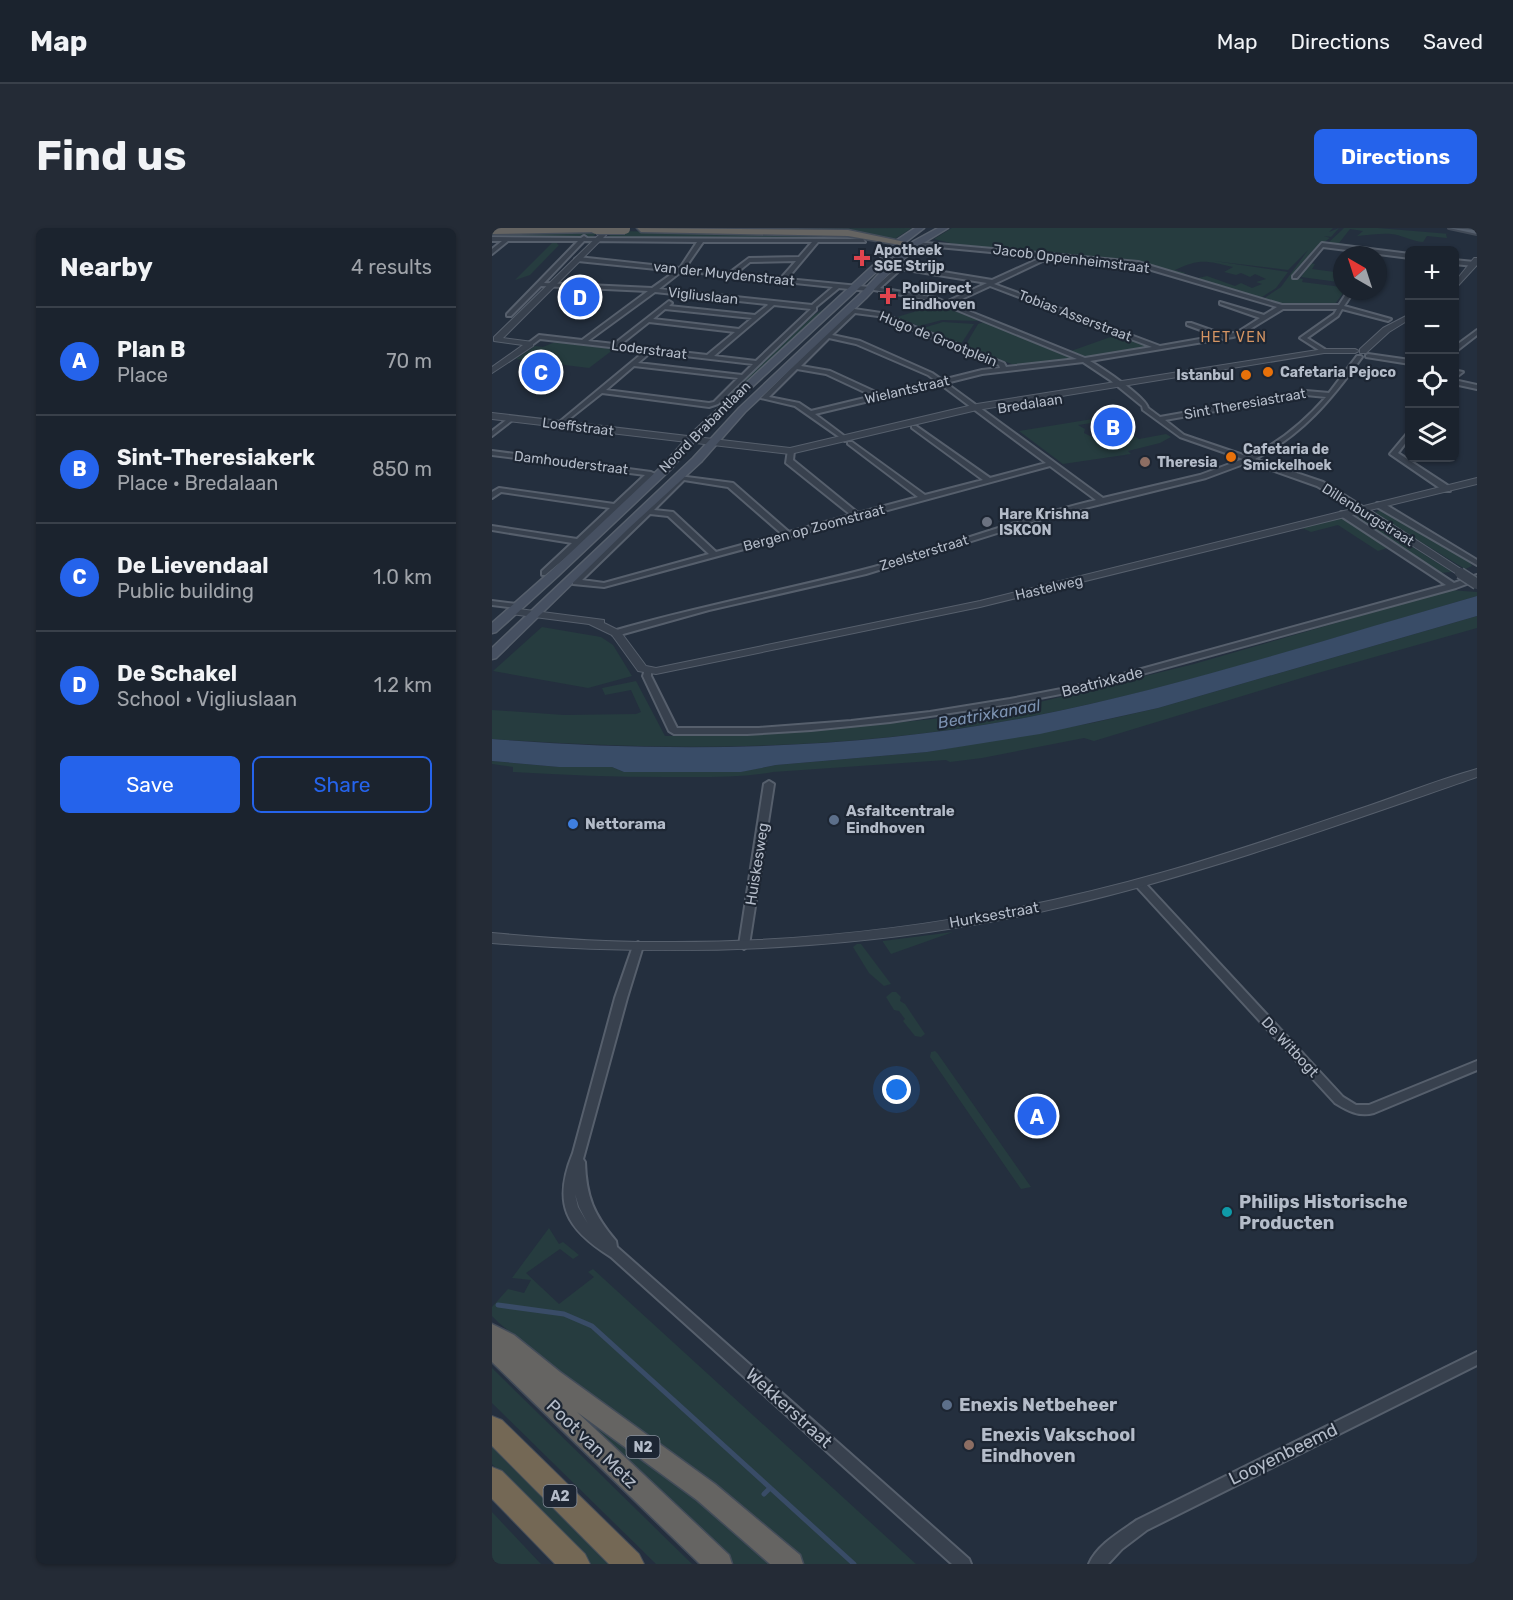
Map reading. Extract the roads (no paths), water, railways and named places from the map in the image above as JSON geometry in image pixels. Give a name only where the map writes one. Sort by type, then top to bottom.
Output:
[{"type":"highway","points":[[494,229],[597,234],[625,229],[740,228]]},
{"type":"highway","points":[[641,229],[848,233],[900,242]]},
{"type":"highway","name":"N2","points":[[492,1334],[506,1342],[551,1379],[706,1492],[790,1564]]},
{"type":"highway","name":"Poot van Metz","points":[[492,1347],[719,1564]]},
{"type":"highway","name":"A2","points":[[492,1428],[628,1564]]},
{"type":"highway","name":"A2","points":[[492,1480],[575,1564]]},
{"type":"main road","name":"Noord Brabantlaan","points":[[492,629],[648,485],[689,441],[854,288],[900,242],[920,228]]},
{"type":"main road","name":"Noord Brabantlaan","points":[[492,655],[713,444],[742,410],[873,289],[919,242],[944,228]]},
{"type":"main road","points":[[1453,228],[1477,232]]},
{"type":"main road","points":[[900,242],[919,242]]},
{"type":"street","points":[[492,239],[584,238],[610,228]]},
{"type":"street","points":[[597,234],[701,240],[863,241]]},
{"type":"street","points":[[494,339],[578,259],[597,234]]},
{"type":"street","points":[[509,315],[584,238]]},
{"type":"street","points":[[492,252],[507,239]]},
{"type":"street","points":[[584,342],[682,269],[701,240]]},
{"type":"street","points":[[783,280],[817,240]]},
{"type":"street","name":"Jacob Oppenheimstraat","points":[[919,242],[1138,264],[1282,307],[1340,307],[1388,319]]},
{"type":"street","points":[[1295,277],[1322,245],[1333,247]]},
{"type":"street","points":[[1387,255],[1405,256]]},
{"type":"street","points":[[946,304],[1050,256]]},
{"type":"street","points":[[731,274],[755,258],[801,259]]},
{"type":"street","name":"van der Muydenstraat","points":[[578,259],[873,289]]},
{"type":"street","points":[[1459,262],[1476,262]]},
{"type":"street","points":[[1459,283],[1476,262]]},
{"type":"street","name":"Noord Brabantlaan","points":[[873,289],[900,267]]},
{"type":"street","name":"Tobias Asserstraat","points":[[900,267],[992,283],[1160,348]]},
{"type":"street","name":"Vigliuslaan","points":[[539,284],[656,288],[769,303],[813,306]]},
{"type":"street","name":"Noord Brabantlaan","points":[[600,391],[709,405],[716,403],[814,309],[813,306],[838,286]]},
{"type":"street","name":"Hugo de Grootplein","points":[[873,289],[931,298],[1085,360]]},
{"type":"street","points":[[615,346],[682,293]]},
{"type":"street","points":[[1243,296],[1223,302],[1266,318]]},
{"type":"street","points":[[1324,351],[1303,338],[1336,315],[1345,300]]},
{"type":"street","points":[[709,357],[771,305],[769,303]]},
{"type":"street","points":[[664,307],[756,317]]},
{"type":"street","points":[[1085,360],[1226,337],[1240,333],[1282,307]]},
{"type":"street","name":"Noord Brabantlaan","points":[[811,413],[797,404],[764,398],[854,311]]},
{"type":"street","name":"Hugo de Grootplein","points":[[854,311],[879,314],[1002,364],[1004,370],[1085,360]]},
{"type":"street","name":"Zeelsterstraat","points":[[620,632],[909,559],[1056,512],[1181,483],[1252,459],[1278,444],[1302,426],[1320,409],[1361,354],[1386,330],[1405,319]]},
{"type":"street","points":[[648,320],[741,331]]},
{"type":"street","points":[[1189,324],[1226,337]]},
{"type":"street","points":[[1459,348],[1477,332]]},
{"type":"street","points":[[827,336],[858,342],[930,374],[1101,500]]},
{"type":"street","name":"Loderstraat","points":[[530,344],[539,337],[758,363]]},
{"type":"street","points":[[494,339],[530,344]]},
{"type":"street","points":[[493,370],[530,344]]},
{"type":"street","points":[[560,424],[650,350]]},
{"type":"street","name":"Bredalaan","points":[[1276,361],[1324,351],[1361,354]]},
{"type":"street","name":"Bredalaan","points":[[847,441],[979,409],[1325,353],[1361,354]]},
{"type":"street","points":[[1361,354],[1405,361]]},
{"type":"street","name":"Dillenburgstraat","points":[[1085,360],[1123,387],[1145,405],[1145,409],[1182,436],[1320,484],[1477,584]]},
{"type":"street","points":[[633,364],[743,377]]},
{"type":"street","points":[[795,367],[828,372],[880,397]]},
{"type":"street","name":"Wielantstraat","points":[[811,413],[940,382],[1004,370]]},
{"type":"street","points":[[1459,383],[1477,387]]},
{"type":"street","name":"Sint Theresiastraat","points":[[1159,420],[1306,393],[1330,395]]},
{"type":"street","name":"Bredalaan","points":[[689,441],[789,454],[914,427],[979,409]]},
{"type":"street","points":[[811,413],[924,498]]},
{"type":"street","name":"Loeffstraat","points":[[492,416],[689,441]]},
{"type":"street","points":[[493,432],[512,418]]},
{"type":"street","points":[[914,427],[988,480]]},
{"type":"street","points":[[1405,439],[1394,454],[1405,461]]},
{"type":"street","name":"Damhouderstraat","points":[[492,453],[651,474]]},
{"type":"street","points":[[789,454],[789,461],[857,516]]},
{"type":"street","points":[[1406,462],[1447,489]]},
{"type":"street","name":"Bergen op Zoomstraat","points":[[576,582],[604,585],[1052,463]]},
{"type":"street","name":"Noord Brabantlaan","points":[[545,573],[651,474]]},
{"type":"street","name":"Noord Brabantlaan","points":[[576,582],[682,478],[730,486],[787,535]]},
{"type":"street","name":"Hastelweg","points":[[648,671],[725,658],[980,604],[1477,481]]},
{"type":"street","points":[[492,496],[499,490],[616,507]]},
{"type":"street","name":"Dillenburgstraat","points":[[1380,505],[1475,561]]},
{"type":"street","points":[[648,511],[670,514],[714,555]]},
{"type":"street","name":"Dillenburgstraat","points":[[1344,514],[1453,586]]},
{"type":"street","points":[[492,528],[579,542]]},
{"type":"street","name":"Beatrixkade","points":[[648,671],[647,676],[674,731],[769,730],[848,724],[1009,702],[1088,686],[1477,578]]},
{"type":"street","points":[[492,605],[593,622],[620,632],[642,669],[648,671]]},
{"type":"street","name":"Hurksestraat","points":[[492,939],[638,946],[744,945],[867,934],[969,921],[1140,884],[1477,773]]},
{"type":"street","name":"Huiskesweg","points":[[744,945],[769,784]]},
{"type":"street","name":"De Witbogt","points":[[1140,884],[1339,1100],[1354,1109],[1370,1110],[1477,1065]]},
{"type":"street","name":"Wekkerstraat","points":[[638,946],[621,998],[579,1153],[580,1194],[592,1222],[616,1253],[963,1564]]},
{"type":"street","name":"Looyenbeemd","points":[[1097,1564],[1116,1544],[1142,1525],[1477,1358]]},
{"type":"water","points":[[1477,596],[1477,616],[1158,708],[1040,734],[927,752],[776,765],[741,772],[624,772],[612,767],[559,767],[492,761],[492,739],[627,746],[761,746],[896,737],[1029,717],[1086,705],[1254,661]]},
{"type":"waterway","points":[[498,1305],[564,1314],[592,1326],[854,1564]]},
{"type":"waterway","points":[[764,1494],[770,1488]]},
{"type":"place","name":"Apotheek SGE Strijp","points":[[862,258]]},
{"type":"place","name":"PoliDirect Eindhoven","points":[[888,296]]},
{"type":"place","name":"De Schakel","points":[[580,297]]},
{"type":"place","name":"De Lievendaal","points":[[541,372]]},
{"type":"place","name":"Cafetaria Pejoco","points":[[1268,372]]},
{"type":"place","name":"Istanbul","points":[[1246,375]]},
{"type":"place","name":"Sint-Theresiakerk","points":[[1113,427]]},
{"type":"place","name":"Cafetaria de Smickelhoek","points":[[1231,457]]},
{"type":"place","name":"Theresia","points":[[1145,462]]},
{"type":"place","name":"Hare Krishna ISKCON","points":[[987,522]]},
{"type":"place","name":"Asfaltcentrale Eindhoven","points":[[834,820]]},
{"type":"place","name":"Nettorama","points":[[573,824]]},
{"type":"place","name":"Plan B","points":[[1037,1116]]},
{"type":"place","name":"Philips Historische Producten","points":[[1227,1212]]},
{"type":"place","name":"Enexis Netbeheer","points":[[947,1405]]},
{"type":"place","name":"Enexis Vakschool Eindhoven","points":[[969,1445]]},
{"type":"district","name":"HET VEN","points":[[1234,337]]},
{"type":"water label","name":"Beatrixkanaal","points":[[989,714]]}]
